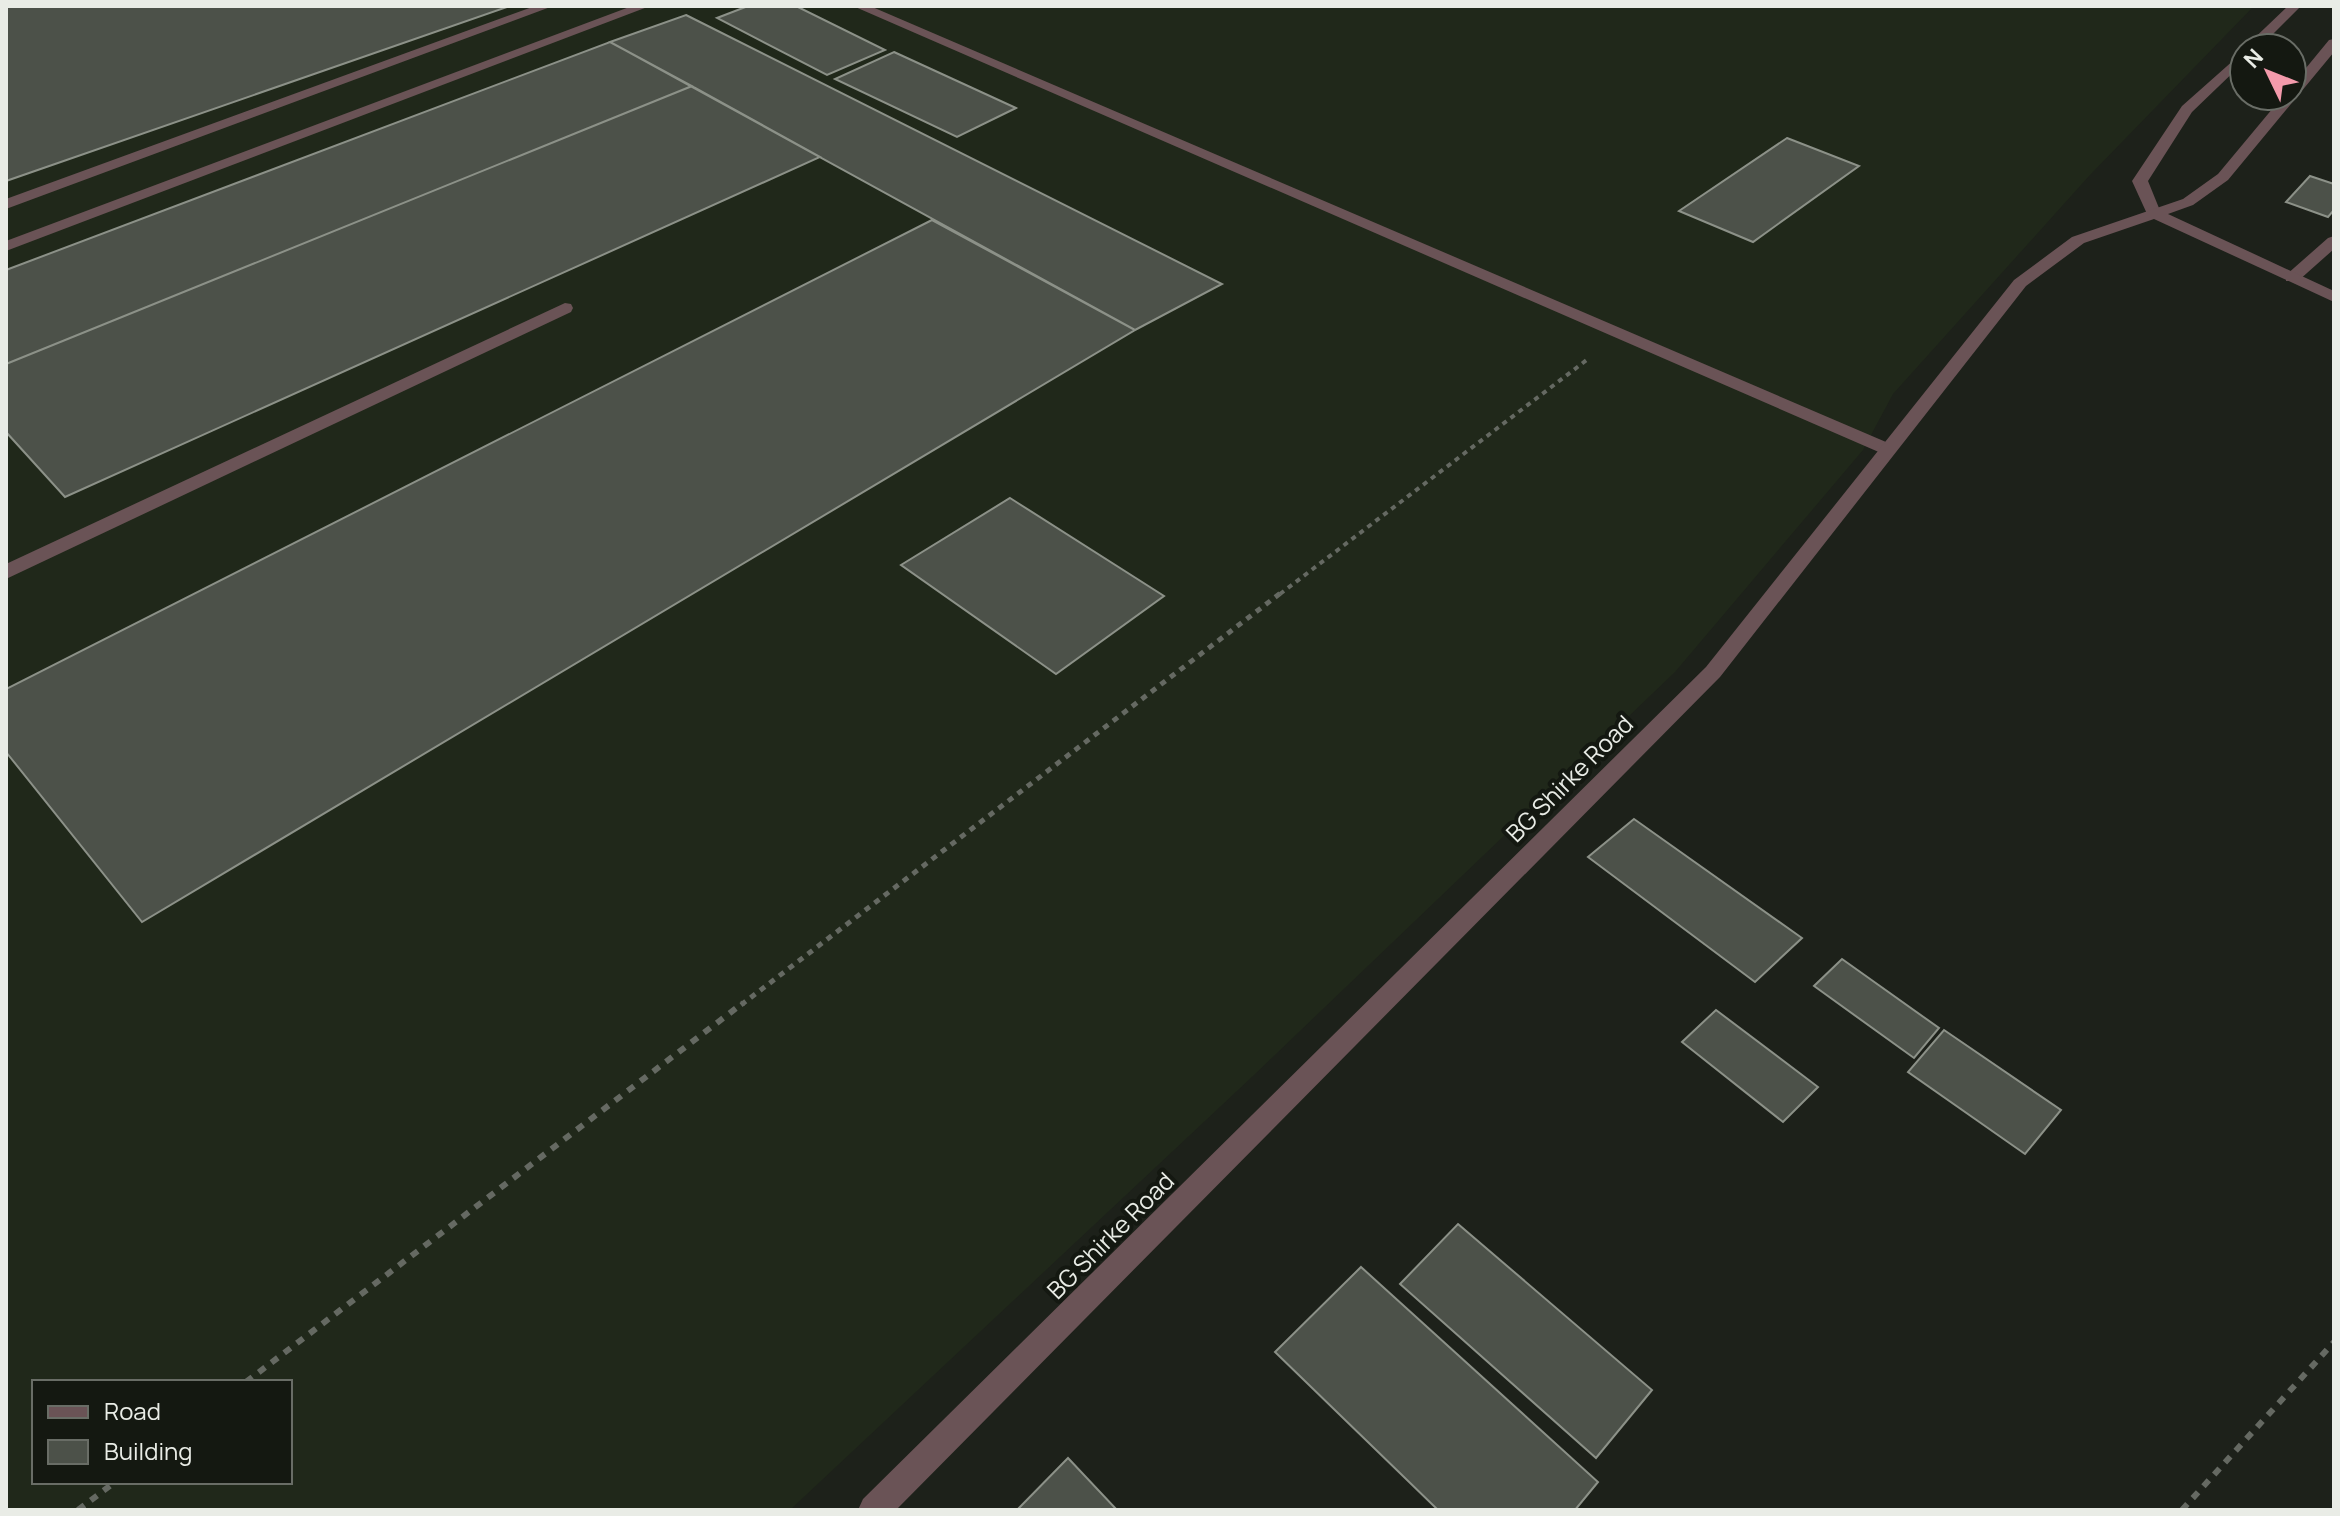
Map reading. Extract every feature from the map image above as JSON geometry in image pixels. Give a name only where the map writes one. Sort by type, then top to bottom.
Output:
[{"type":"street","points":[[6,204],[547,6]]},
{"type":"street","points":[[6,246],[644,6]]},
{"type":"street","points":[[859,6],[1887,449]]},
{"type":"street","points":[[2268,32],[2295,6]]},
{"type":"street","name":"BG Shirke Road","points":[[2308,74],[2334,43]]},
{"type":"street","points":[[2228,70],[2187,109],[2140,181],[2153,213],[2334,297]]},
{"type":"street","name":"BG Shirke Road","points":[[874,1510],[1713,672],[2020,283],[2078,240],[2188,202],[2223,177],[2277,112]]},
{"type":"street","points":[[2292,278],[2334,241]]},
{"type":"street","points":[[6,572],[565,308]]},
{"type":"path","points":[[249,1380],[1621,334]]},
{"type":"path","points":[[2182,1510],[2334,1342]]},
{"type":"path","points":[[78,1510],[112,1484]]},
{"type":"shaded area","points":[[6,6],[2254,6],[2089,176],[1893,394],[1863,450],[1675,672],[1254,1075],[790,1510],[6,1510]]},
{"type":"building","points":[[6,6],[510,6],[6,181]]},
{"type":"building","points":[[748,6],[796,6],[885,50],[827,75],[717,18]]},
{"type":"building","points":[[686,15],[1222,284],[1135,330],[610,42]]},
{"type":"building","points":[[610,42],[692,86],[6,364],[6,270]]},
{"type":"building","points":[[894,52],[1016,108],[957,137],[835,79]]},
{"type":"building","points":[[692,86],[820,157],[65,497],[6,432],[6,364]]},
{"type":"building","points":[[1787,138],[1859,166],[1753,242],[1679,211]]},
{"type":"building","points":[[2310,176],[2334,184],[2334,210],[2328,217],[2286,202]]},
{"type":"building","points":[[932,220],[1135,330],[142,922],[6,752],[6,689]]},
{"type":"building","points":[[1010,498],[1164,596],[1056,674],[901,565]]},
{"type":"building","points":[[1634,819],[1802,938],[1755,982],[1588,857]]},
{"type":"building","points":[[1842,959],[1939,1028],[1914,1058],[1814,986]]},
{"type":"building","points":[[1716,1010],[1818,1087],[1783,1122],[1682,1042]]},
{"type":"building","points":[[1944,1030],[2061,1110],[2025,1154],[1908,1072]]},
{"type":"building","points":[[1458,1224],[1652,1390],[1596,1458],[1400,1284]]},
{"type":"building","points":[[1361,1267],[1598,1482],[1575,1510],[1438,1510],[1275,1352]]},
{"type":"building","points":[[1068,1458],[1117,1510],[1017,1510]]}]
